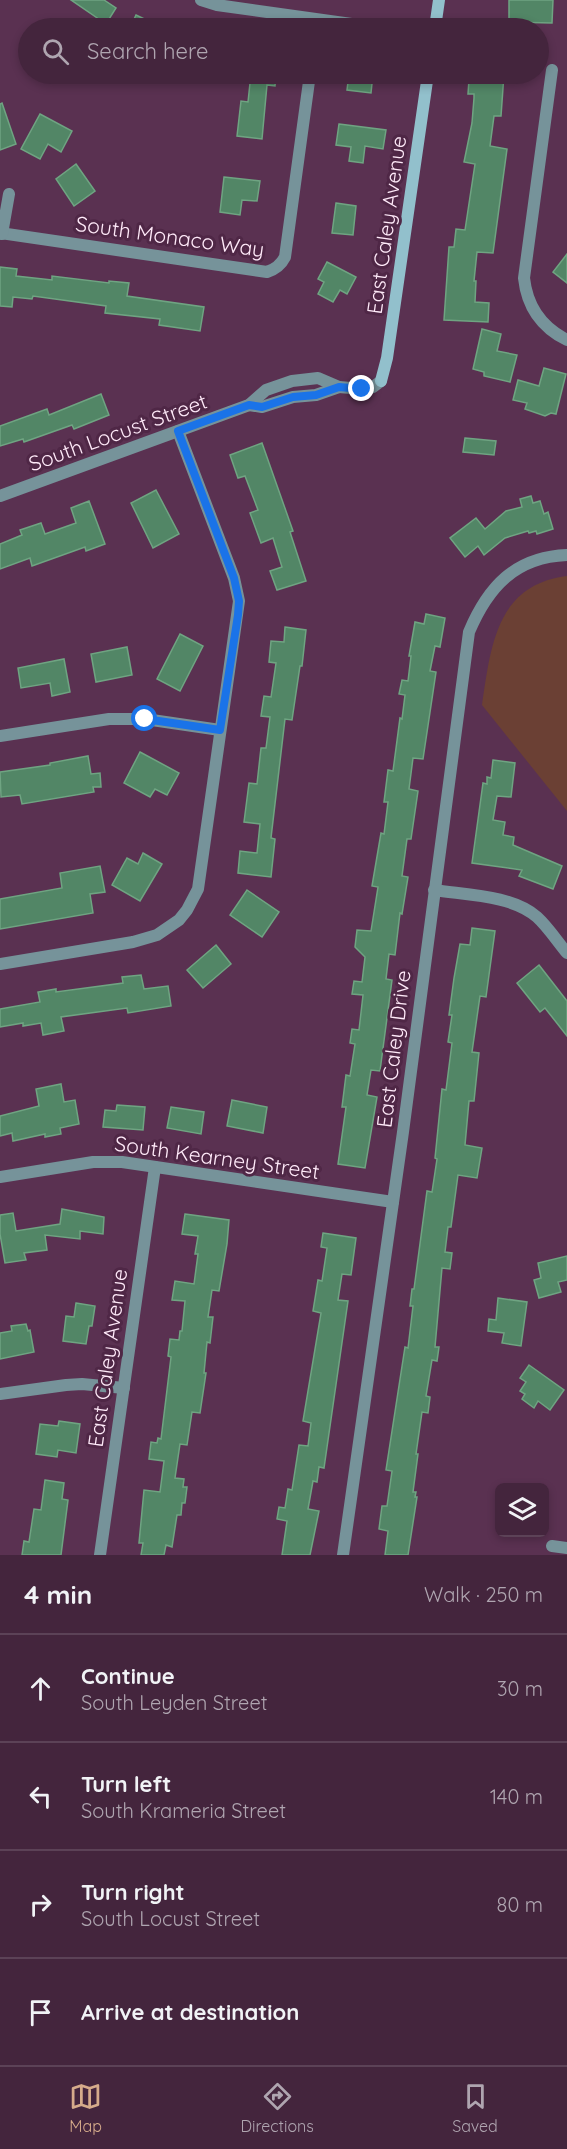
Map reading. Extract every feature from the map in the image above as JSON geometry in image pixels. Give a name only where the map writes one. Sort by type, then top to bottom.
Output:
[{"type":"street","points":[[201,0],[285,18]]},
{"type":"street","points":[[436,18],[439,0]]},
{"type":"street","points":[[552,70],[524,278],[529,302],[536,314],[545,326],[567,340]]},
{"type":"street","name":"South Monaco Way","points":[[9,194],[1,234],[267,272],[275,269],[285,257],[309,84]]},
{"type":"street","name":"East Caley Avenue","points":[[381,381],[387,358],[427,84]]},
{"type":"street","name":"South Locust Street","points":[[0,496],[249,405],[262,407],[293,397],[316,395],[339,387],[362,389],[373,387],[381,381]]},
{"type":"street","points":[[0,964],[146,939],[157,935],[179,920],[198,889],[238,615],[238,589],[178,431]]},
{"type":"street","name":"East Caley Drive","points":[[343,1555],[469,632],[490,591],[504,578],[521,567],[543,558],[567,555]]},
{"type":"street","points":[[0,736],[109,718],[126,718],[220,730]]},
{"type":"street","points":[[434,890],[506,901],[524,908],[543,924],[567,953]]},
{"type":"street","name":"South Kearney Street","points":[[0,1177],[93,1162],[122,1162],[393,1202]]},
{"type":"street","name":"East Caley Avenue","points":[[100,1555],[155,1167]]},
{"type":"street","points":[[0,1394],[66,1385],[124,1388]]},
{"type":"street","points":[[552,1546],[567,1548]]},
{"type":"shaded area","points":[[567,576],[567,811],[482,705],[494,641],[511,605],[525,592],[543,582]]},
{"type":"building","points":[[71,0],[104,0],[116,8],[110,18],[97,18]]},
{"type":"building","points":[[509,0],[553,0],[552,23],[549,23],[549,18],[509,18]]},
{"type":"building","points":[[250,84],[275,84],[275,86],[267,85],[262,139],[237,136],[241,101],[248,102]]},
{"type":"building","points":[[348,84],[372,84],[371,93],[347,90]]},
{"type":"building","points":[[469,84],[503,84],[501,116],[494,116],[490,146],[507,149],[493,253],[477,252],[474,281],[476,281],[475,302],[489,303],[488,322],[444,320],[449,247],[454,247],[456,229],[465,230],[475,164],[464,162],[472,123],[474,98],[474,94],[468,94]]},
{"type":"building","points":[[2,103],[16,144],[0,150],[0,104]]},
{"type":"building","points":[[40,114],[72,131],[61,152],[48,144],[40,159],[21,149]]},
{"type":"building","points":[[339,124],[386,130],[383,149],[365,146],[363,163],[349,161],[351,147],[336,145]]},
{"type":"building","points":[[76,164],[95,191],[74,206],[56,179]]},
{"type":"building","points":[[224,177],[260,181],[257,201],[242,200],[240,215],[220,212]]},
{"type":"building","points":[[336,203],[356,206],[353,235],[332,233]]},
{"type":"building","points":[[567,254],[567,283],[553,272]]},
{"type":"building","points":[[327,262],[356,277],[347,294],[340,290],[333,302],[318,294],[324,282],[318,279]]},
{"type":"building","points":[[0,267],[17,269],[16,276],[52,280],[52,276],[109,283],[109,281],[129,283],[127,296],[204,307],[200,331],[159,325],[160,319],[105,313],[106,306],[33,296],[32,299],[13,297],[12,307],[0,306]]},
{"type":"building","points":[[482,329],[501,334],[497,351],[517,355],[510,382],[484,376],[484,372],[473,369]]},
{"type":"building","points":[[544,368],[566,374],[556,414],[551,413],[545,416],[525,409],[527,403],[513,400],[518,380],[539,386]]},
{"type":"building","points":[[101,394],[109,415],[74,429],[72,425],[24,442],[23,439],[0,446],[0,426],[47,409],[49,415]]},
{"type":"building","points":[[465,438],[496,441],[494,455],[463,452]]},
{"type":"building","points":[[262,443],[293,531],[290,532],[306,581],[277,590],[270,571],[282,567],[273,538],[261,543],[250,513],[258,510],[245,476],[238,478],[230,455]]},
{"type":"building","points":[[156,490],[179,534],[153,548],[131,503]]},
{"type":"building","points":[[531,496],[533,503],[540,501],[544,514],[548,512],[553,529],[537,534],[536,531],[529,533],[528,531],[505,538],[484,555],[478,546],[465,557],[450,538],[476,518],[485,529],[506,511],[522,507],[520,499]]},
{"type":"building","points":[[89,501],[105,544],[86,551],[85,547],[32,566],[30,558],[0,569],[0,544],[22,535],[20,530],[41,523],[45,534],[76,523],[71,508]]},
{"type":"building","points":[[426,614],[445,618],[440,647],[435,646],[430,671],[436,672],[423,759],[413,758],[409,789],[418,791],[411,839],[407,839],[402,876],[408,877],[402,914],[400,913],[395,955],[389,954],[386,979],[392,980],[380,1071],[371,1070],[367,1095],[377,1097],[365,1168],[338,1164],[346,1107],[342,1107],[346,1075],[350,1076],[355,1044],[350,1043],[352,1029],[359,1030],[363,995],[352,994],[354,981],[362,982],[365,957],[355,947],[357,930],[371,931],[378,887],[372,886],[381,833],[384,834],[388,802],[384,802],[388,770],[393,771],[405,695],[399,694],[402,680],[408,681],[411,656],[409,656],[415,622],[424,624]]},
{"type":"building","points":[[285,627],[306,630],[292,720],[285,719],[271,838],[275,839],[271,877],[238,873],[240,851],[257,853],[260,824],[244,822],[249,783],[257,784],[261,748],[266,748],[270,717],[261,716],[264,696],[271,697],[276,663],[269,662],[271,641],[284,642]]},
{"type":"building","points":[[180,634],[203,646],[180,691],[157,679]]},
{"type":"building","points":[[127,647],[132,675],[96,682],[91,654]]},
{"type":"building","points":[[64,659],[70,692],[52,696],[50,683],[21,688],[18,668]]},
{"type":"building","points":[[140,752],[179,773],[167,795],[155,789],[150,797],[124,783]]},
{"type":"building","points":[[88,756],[91,774],[100,773],[101,787],[93,787],[94,792],[22,804],[20,795],[1,797],[0,772],[50,765],[50,763]]},
{"type":"building","points":[[493,760],[515,763],[511,797],[497,796],[493,820],[505,822],[503,835],[514,837],[513,845],[562,866],[553,889],[519,876],[522,870],[472,863],[483,783],[487,784],[487,777],[491,778]]},
{"type":"building","points":[[143,853],[162,864],[140,901],[112,885],[127,858],[138,864]]},
{"type":"building","points":[[100,866],[105,892],[90,894],[93,913],[0,929],[0,899],[62,888],[60,873]]},
{"type":"building","points":[[247,890],[279,912],[262,937],[230,915]]},
{"type":"building","points":[[472,928],[495,931],[486,997],[480,996],[472,1052],[479,1053],[474,1101],[469,1101],[465,1145],[482,1148],[477,1178],[458,1175],[451,1227],[448,1227],[445,1252],[452,1253],[450,1269],[442,1268],[435,1347],[439,1347],[437,1361],[432,1360],[426,1396],[430,1397],[428,1413],[422,1412],[413,1492],[416,1492],[415,1497],[417,1497],[408,1555],[385,1555],[388,1531],[379,1529],[382,1506],[387,1506],[392,1471],[386,1470],[405,1347],[408,1348],[413,1306],[410,1306],[412,1289],[414,1289],[427,1191],[432,1192],[437,1159],[435,1158],[442,1089],[446,1090],[452,1043],[448,1042],[454,978],[460,944],[470,945]]},
{"type":"building","points":[[216,945],[231,964],[203,988],[187,970]]},
{"type":"building","points":[[539,965],[567,1001],[567,1036],[545,1008],[540,1012],[517,983]]},
{"type":"building","points":[[141,975],[144,989],[168,986],[171,1006],[128,1013],[127,1008],[61,1017],[64,1031],[43,1035],[41,1023],[0,1027],[0,1009],[40,1002],[38,992],[56,989],[56,992],[123,983],[122,977]]},
{"type":"building","points":[[61,1084],[64,1102],[75,1100],[79,1124],[60,1128],[61,1134],[45,1137],[45,1134],[13,1141],[12,1133],[0,1136],[0,1116],[39,1106],[36,1089]]},
{"type":"building","points":[[232,1100],[267,1107],[263,1133],[227,1126]]},
{"type":"building","points":[[117,1105],[145,1107],[143,1130],[103,1127],[105,1110],[116,1111]]},
{"type":"building","points":[[171,1107],[204,1112],[201,1134],[167,1128]]},
{"type":"building","points":[[62,1209],[104,1217],[103,1234],[80,1231],[80,1239],[45,1235],[47,1250],[24,1253],[26,1260],[5,1263],[0,1234],[0,1215],[13,1213],[16,1231],[60,1224]]},
{"type":"building","points":[[185,1214],[229,1220],[227,1244],[219,1291],[212,1290],[208,1317],[213,1317],[210,1343],[207,1342],[204,1373],[206,1373],[200,1413],[192,1412],[187,1445],[180,1444],[175,1478],[184,1479],[183,1487],[187,1487],[185,1503],[182,1503],[181,1515],[177,1515],[172,1547],[166,1545],[164,1555],[141,1555],[143,1543],[139,1543],[144,1490],[160,1492],[164,1461],[149,1459],[151,1442],[157,1443],[158,1438],[161,1439],[171,1357],[168,1356],[170,1339],[179,1340],[180,1331],[182,1331],[185,1301],[172,1300],[175,1281],[194,1284],[198,1254],[195,1254],[198,1236],[182,1234]]},
{"type":"building","points":[[323,1233],[356,1238],[351,1275],[342,1274],[338,1300],[348,1301],[324,1468],[319,1467],[317,1482],[313,1481],[308,1509],[319,1511],[310,1555],[282,1555],[287,1521],[277,1519],[279,1507],[285,1508],[288,1489],[292,1490],[299,1445],[308,1446],[311,1423],[303,1421],[321,1313],[313,1311],[318,1280],[322,1281],[327,1248],[321,1247]]},
{"type":"building","points":[[567,1256],[567,1280],[558,1282],[561,1292],[539,1298],[534,1280],[541,1278],[538,1263]]},
{"type":"building","points":[[498,1298],[527,1302],[521,1346],[502,1343],[504,1333],[488,1331],[489,1319],[496,1320]]},
{"type":"building","points":[[76,1303],[95,1306],[86,1344],[63,1341],[66,1316],[74,1317]]},
{"type":"building","points":[[26,1324],[28,1331],[30,1330],[34,1352],[0,1359],[0,1333],[12,1331],[11,1326]]},
{"type":"building","points":[[529,1365],[564,1390],[550,1410],[538,1401],[534,1408],[522,1399],[525,1394],[520,1391],[526,1382],[520,1378]]},
{"type":"building","points":[[59,1421],[80,1424],[76,1453],[58,1450],[57,1457],[36,1454],[40,1424],[58,1426]]},
{"type":"building","points":[[45,1480],[64,1483],[62,1499],[68,1500],[61,1555],[22,1555],[24,1541],[29,1542],[34,1509],[41,1510]]},
{"type":"route","points":[[145,719],[220,730],[238,615],[238,589],[178,431],[249,405],[262,407],[293,397],[316,395],[339,387],[362,389]]}]
